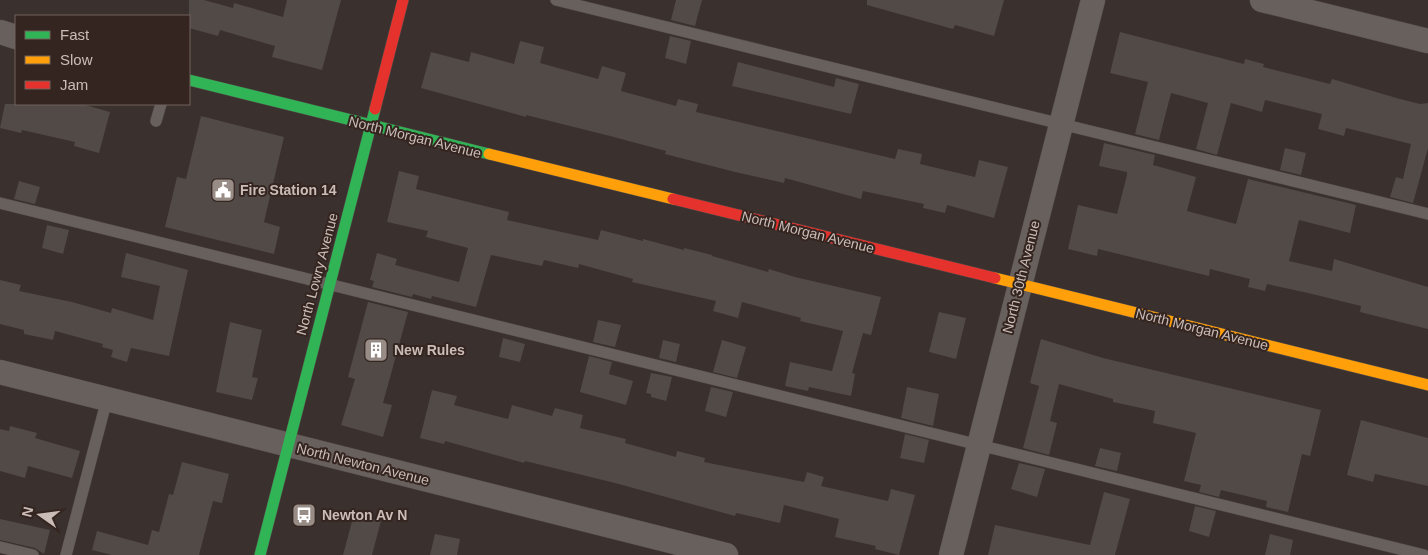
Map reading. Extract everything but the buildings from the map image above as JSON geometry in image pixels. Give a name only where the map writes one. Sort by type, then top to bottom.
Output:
[{"type":"street","name":"North Lowry Avenue","points":[[260,555],[403,0]]},
{"type":"street","name":"North 30th Avenue","points":[[950,555],[1093,0]]},
{"type":"street","points":[[1262,0],[1428,41]]},
{"type":"street","points":[[0,32],[15,37]]},
{"type":"street","name":"North Morgan Avenue","points":[[190,80],[1428,385]]},
{"type":"street","name":"North Newton Avenue","points":[[0,372],[726,555]]},
{"type":"lane","points":[[556,0],[1428,214]]},
{"type":"lane","points":[[156,121],[161,105]]},
{"type":"lane","points":[[0,203],[329,286],[1424,555]]},
{"type":"lane","points":[[66,555],[107,399]]},
{"type":"lane","points":[[0,547],[33,555]]},
{"type":"traffic: fast","points":[[190,80],[489,154]]},
{"type":"traffic: fast","points":[[260,555],[375,109]]},
{"type":"traffic: slow","points":[[489,154],[673,199]]},
{"type":"traffic: slow","points":[[995,278],[1428,385]]},
{"type":"traffic: jam","points":[[375,109],[403,0]]},
{"type":"traffic: jam","points":[[673,199],[995,278]]},
{"type":"place","name":"Fire Station 14","points":[[223,190]]},
{"type":"place","name":"New Rules","points":[[376,350]]},
{"type":"place","name":"Newton Av N","points":[[304,515]]}]
